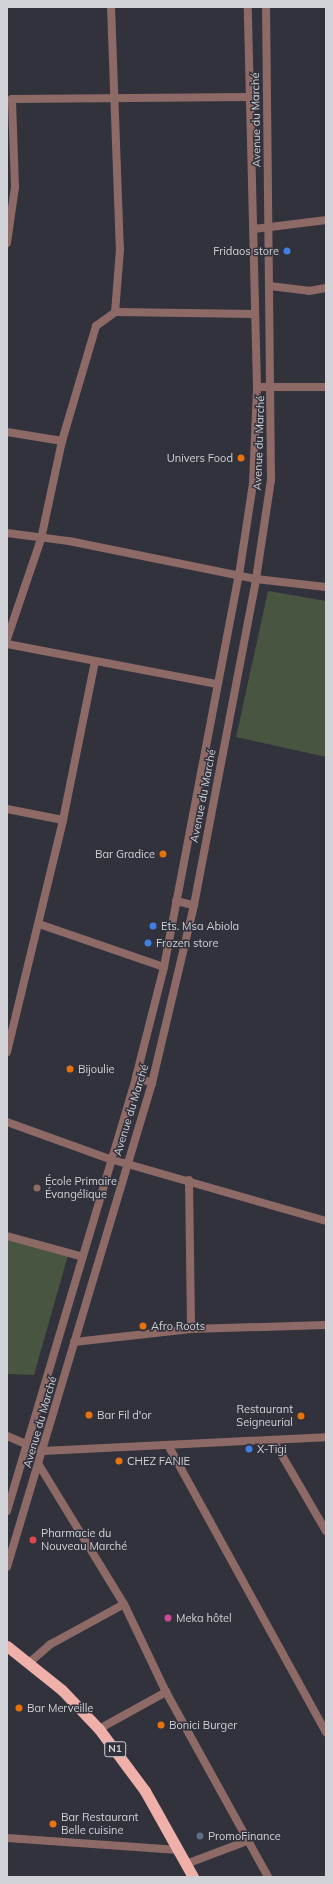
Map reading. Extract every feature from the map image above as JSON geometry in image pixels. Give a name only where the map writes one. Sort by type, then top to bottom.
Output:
[{"type":"highway","name":"N1","points":[[7,1646],[30,1662],[99,1729],[141,1786],[194,1877]]},
{"type":"street","points":[[111,7],[112,96],[120,249],[115,312]]},
{"type":"street","name":"Avenue du Marché","points":[[7,1511],[30,1444],[80,1256],[136,1077],[164,967],[239,575],[253,484],[257,387],[248,7]]},
{"type":"street","name":"Avenue du Marché","points":[[7,1567],[44,1451],[126,1163],[152,1083],[194,905],[256,578],[271,480],[272,387],[266,7]]},
{"type":"street","points":[[7,243],[15,187],[12,100],[112,96],[250,96]]},
{"type":"street","points":[[254,229],[326,220]]},
{"type":"street","points":[[270,286],[309,291],[326,288]]},
{"type":"street","points":[[7,639],[41,538],[62,441],[96,326],[115,312],[255,314]]},
{"type":"street","points":[[257,387],[326,387]]},
{"type":"street","points":[[7,432],[62,441]]},
{"type":"street","points":[[7,533],[69,541],[256,578],[326,587]]},
{"type":"street","points":[[7,644],[95,662],[217,684]]},
{"type":"street","points":[[7,1052],[63,820],[95,662]]},
{"type":"street","points":[[7,810],[63,820]]},
{"type":"street","points":[[176,901],[194,905]]},
{"type":"street","points":[[39,924],[164,967]]},
{"type":"street","points":[[136,1077],[152,1083]]},
{"type":"street","points":[[7,1122],[110,1159],[188,1180],[326,1221]]},
{"type":"street","points":[[188,1180],[192,1328]]},
{"type":"street","points":[[7,1236],[80,1256]]},
{"type":"street","points":[[74,1342],[192,1328],[326,1325]]},
{"type":"street","points":[[7,1436],[30,1444],[44,1451],[326,1437]]},
{"type":"street","points":[[273,1440],[326,1531]]},
{"type":"street","points":[[168,1445],[326,1732]]},
{"type":"street","points":[[39,1465],[124,1604],[166,1692],[250,1840],[268,1877]]},
{"type":"street","points":[[30,1662],[51,1644],[124,1604]]},
{"type":"street","points":[[99,1729],[166,1692]]},
{"type":"street","points":[[7,1838],[179,1850]]},
{"type":"street","points":[[186,1864],[250,1840]]},
{"type":"green space","points":[[268,591],[326,601],[326,757],[236,737]]},
{"type":"green space","points":[[7,1238],[68,1255],[34,1375],[7,1374]]},
{"type":"place","name":"Fridaos store","points":[[287,251]]},
{"type":"place","name":"Univers Food","points":[[241,458]]},
{"type":"place","name":"Bar Gradice","points":[[163,854]]},
{"type":"place","name":"Ets. Msa Abiola","points":[[153,926]]},
{"type":"place","name":"Frozen store","points":[[148,943]]},
{"type":"place","name":"Bijoulie","points":[[70,1069]]},
{"type":"place","name":"École Primaire Évangélique","points":[[37,1188]]},
{"type":"place","name":"Afro Roots","points":[[143,1326]]},
{"type":"place","name":"Bar Fil d'or","points":[[89,1415]]},
{"type":"place","name":"Restaurant Seigneurial","points":[[301,1416]]},
{"type":"place","name":"X-Tigi","points":[[249,1449]]},
{"type":"place","name":"CHEZ FANIE","points":[[119,1461]]},
{"type":"place","name":"Pharmacie du Nouveau Marché","points":[[33,1540]]},
{"type":"place","name":"Meka hôtel","points":[[168,1618]]},
{"type":"place","name":"Bar Merveille","points":[[19,1708]]},
{"type":"place","name":"Bonici Burger","points":[[161,1725]]},
{"type":"place","name":"Bar Restaurant Belle cuisine","points":[[53,1824]]},
{"type":"place","name":"PromoFinance","points":[[200,1836]]}]
